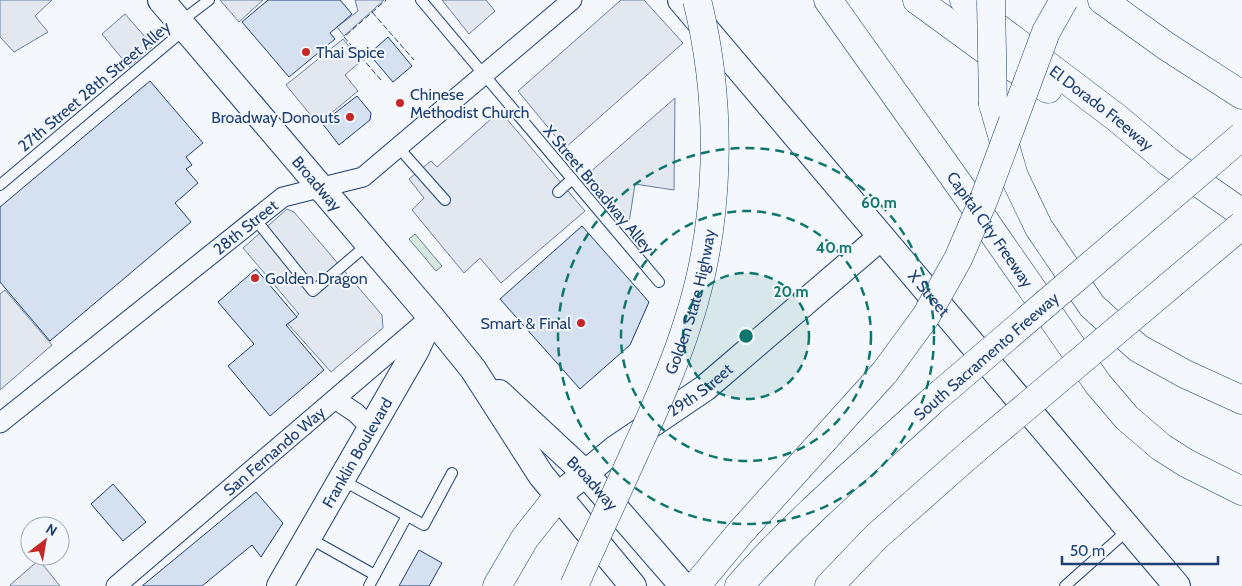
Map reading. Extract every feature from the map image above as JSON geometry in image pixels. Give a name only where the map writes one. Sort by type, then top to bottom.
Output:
[{"type":"highway","name":"Golden State Highway","points":[[574,586],[671,371],[688,324],[700,276],[710,217],[714,177],[715,126],[712,77],[704,27],[697,0]]},
{"type":"highway","name":"Capital City Freeway","points":[[828,0],[1098,384],[1127,418],[1161,447],[1186,463],[1242,492]]},
{"type":"highway","points":[[917,0],[987,51],[1169,162]]},
{"type":"highway","name":"El Dorado Freeway","points":[[964,0],[986,20],[1117,118],[1169,162],[1242,213]]},
{"type":"highway","points":[[991,0],[993,104],[1014,176],[1039,228],[1092,306],[1138,348],[1185,374],[1242,400]]},
{"type":"highway","points":[[696,586],[739,534],[886,372],[926,316],[958,259],[984,199],[1046,32],[1064,0]]},
{"type":"highway","points":[[1102,0],[1166,46],[1242,95]]},
{"type":"highway","points":[[1129,0],[1166,46]]},
{"type":"highway","name":"South Sacramento Freeway","points":[[740,586],[763,560],[932,401],[1242,136]]},
{"type":"highway","points":[[829,586],[876,537],[971,452],[1242,225]]},
{"type":"highway","points":[[497,586],[525,538],[559,496]]},
{"type":"main road","name":"Broadway","points":[[161,0],[431,317],[473,369],[541,474],[634,586]]},
{"type":"main road","name":"X Street","points":[[681,0],[1177,586]]},
{"type":"main road","name":"29th Street","points":[[559,496],[615,449],[705,388],[881,237]]},
{"type":"main road","name":"Franklin Boulevard","points":[[280,586],[416,350],[431,317]]},
{"type":"main road","name":"Broadway","points":[[473,369],[585,473],[683,586]]},
{"type":"street","name":"28th Street","points":[[3,416],[283,197],[363,177],[572,0]]},
{"type":"street","name":"San Fernando Way","points":[[116,586],[431,317]]},
{"type":"street","points":[[335,399],[356,413],[371,428]]},
{"type":"lane","name":"27th Street 28th Street Alley","points":[[0,185],[183,26],[209,0]]},
{"type":"lane","name":"X Street Broadway Alley","points":[[421,0],[484,75],[526,132],[572,179],[659,282]]},
{"type":"lane","points":[[398,147],[444,200]]},
{"type":"lane","points":[[558,192],[572,179]]},
{"type":"lane","points":[[255,219],[313,291],[369,244]]},
{"type":"lane","points":[[341,479],[424,524],[452,473]]},
{"type":"lane","points":[[369,586],[407,516]]},
{"type":"lane","points":[[1065,586],[1129,529]]},
{"type":"lane","points":[[308,538],[375,575]]},
{"type":"shaded area","points":[[0,0],[52,0],[35,16],[48,32],[14,52],[0,37]]},
{"type":"shaded area","points":[[220,0],[263,0],[239,22]]},
{"type":"shaded area","points":[[355,0],[384,0],[344,36],[337,27],[358,11]]},
{"type":"shaded area","points":[[442,0],[486,0],[495,11],[469,34]]},
{"type":"shaded area","points":[[621,0],[644,0],[683,43],[565,148],[518,91]]},
{"type":"shaded area","points":[[125,14],[153,46],[129,67],[102,34]]},
{"type":"shaded area","points":[[343,39],[361,61],[345,75],[358,91],[318,124],[286,85]]},
{"type":"shaded area","points":[[675,98],[674,190],[635,184],[629,223],[588,174]]},
{"type":"shaded area","points":[[500,111],[585,211],[501,283],[480,258],[464,273],[412,210],[424,198],[409,179],[431,161],[437,167]]},
{"type":"shaded area","points":[[287,209],[294,212],[382,315],[383,328],[331,372],[288,324],[299,314],[243,248]]},
{"type":"shaded area","points":[[415,234],[442,266],[436,271],[409,239]]},
{"type":"shaded area","points":[[5,290],[52,345],[0,390],[0,294]]},
{"type":"shaded area","points":[[32,566],[44,566],[60,586],[11,586]]},
{"type":"building","points":[[268,0],[340,0],[352,14],[330,33],[335,39],[289,77],[242,22]]},
{"type":"building","points":[[388,37],[412,66],[393,82],[369,54]]},
{"type":"building","points":[[150,81],[203,143],[186,157],[192,165],[186,169],[198,183],[175,203],[191,222],[50,341],[0,282],[0,207]]},
{"type":"building","name":"Broadway Donouts","points":[[357,96],[371,113],[370,120],[339,145],[322,123]]},
{"type":"building","name":"Smart & Final","points":[[582,226],[649,302],[630,345],[580,389],[500,299]]},
{"type":"building","points":[[256,269],[297,317],[286,325],[324,370],[270,416],[228,366],[254,344],[218,302]]},
{"type":"building","points":[[113,484],[146,522],[123,541],[91,504]]},
{"type":"building","points":[[256,492],[283,523],[261,557],[252,545],[202,586],[142,586]]},
{"type":"building","points":[[419,550],[442,563],[429,586],[399,586]]},
{"type":"fence","points":[[381,80],[344,37],[386,0]]},
{"type":"fence","points":[[372,12],[414,60]]},
{"type":"place","name":"Thai Spice","points":[[306,52]]},
{"type":"place","name":"Chinese Methodist Church","points":[[400,103]]},
{"type":"place","name":"Broadway Donouts","points":[[350,117]]},
{"type":"place","name":"Golden Dragon","points":[[255,278]]},
{"type":"place","name":"Smart & Final","points":[[581,323]]}]
